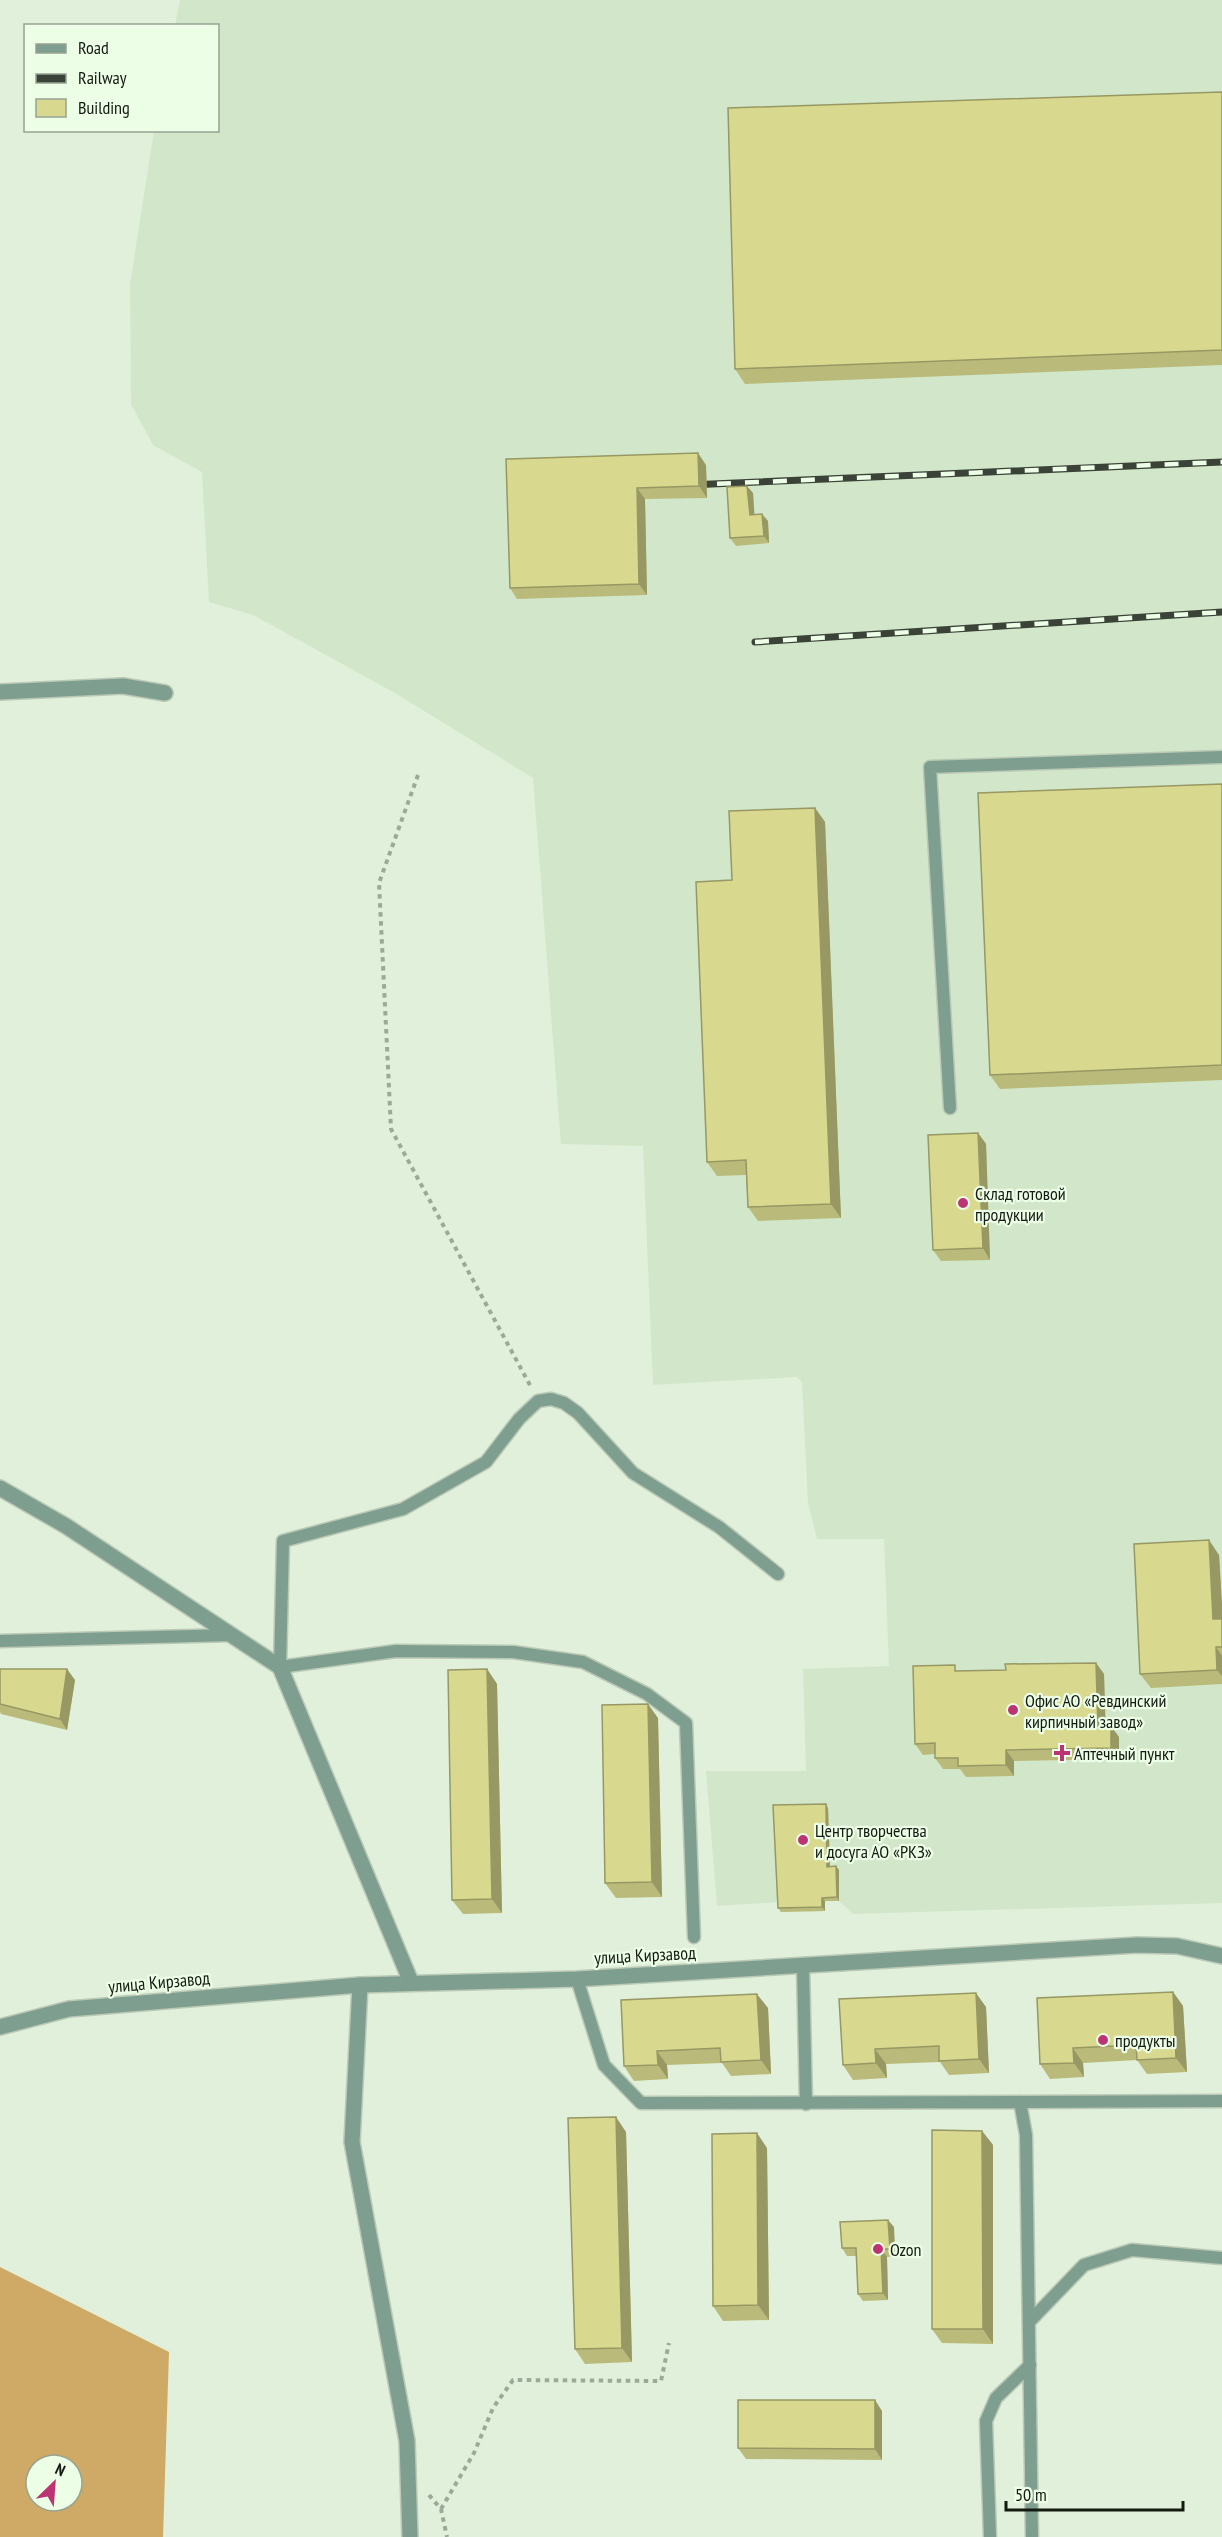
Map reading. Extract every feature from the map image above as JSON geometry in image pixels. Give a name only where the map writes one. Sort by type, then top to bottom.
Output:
[{"type":"street","points":[[0,692],[123,686],[165,693]]},
{"type":"street","points":[[0,1488],[66,1526],[280,1667],[411,1982]]},
{"type":"street","name":"улица Кирзавод","points":[[0,2027],[69,2008],[411,1982],[577,1979],[1159,1945],[1222,1956]]},
{"type":"street","points":[[360,1985],[352,2142],[408,2441],[410,2537]]},
{"type":"lane","points":[[950,1108],[930,767],[1222,757]]},
{"type":"lane","points":[[694,1937],[686,1723],[647,1694],[583,1662],[513,1652],[396,1651],[280,1667],[283,1541],[403,1509],[486,1462],[519,1419],[538,1401],[550,1399],[564,1403],[578,1413],[633,1473],[719,1527],[778,1574]]},
{"type":"lane","points":[[0,1641],[232,1635]]},
{"type":"lane","points":[[803,1966],[806,2104]]},
{"type":"lane","points":[[577,1979],[604,2065],[641,2103],[1222,2101]]},
{"type":"lane","points":[[1020,2102],[1026,2135],[1032,2537]]},
{"type":"lane","points":[[1029,2322],[1084,2265],[1132,2250],[1222,2258]]},
{"type":"lane","points":[[990,2537],[986,2421],[996,2398],[1029,2365]]},
{"type":"path","points":[[418,775],[379,884],[391,1129],[538,1401]]},
{"type":"path","points":[[441,2509],[474,2453],[493,2408],[513,2380],[661,2381],[669,2343]]},
{"type":"path","points":[[409,2470],[441,2509],[447,2537]]},
{"type":"shaded area","points":[[180,0],[1222,0],[1222,1903],[853,1914],[839,1901],[825,1901],[825,1911],[781,1912],[780,1902],[717,1906],[706,1771],[806,1771],[803,1669],[889,1666],[884,1539],[817,1539],[808,1503],[802,1382],[797,1377],[653,1385],[643,1146],[561,1144],[533,778],[395,693],[253,615],[209,602],[202,472],[153,445],[131,404],[130,284],[154,132],[219,132],[219,24],[175,24]]},
{"type":"shaded area","points":[[0,2267],[169,2352],[163,2537],[0,2537]]},
{"type":"building","points":[[1222,92],[1222,350],[735,369],[728,108]]},
{"type":"building","points":[[698,453],[699,486],[637,488],[639,584],[510,588],[506,459]]},
{"type":"building","points":[[747,486],[750,515],[762,514],[764,536],[730,538],[727,487]]},
{"type":"building","points":[[1222,784],[1222,1065],[990,1075],[978,793]]},
{"type":"building","points":[[815,808],[831,1204],[748,1207],[746,1160],[707,1162],[696,882],[732,880],[729,811]]},
{"type":"building","name":"Склад готовой продукции","points":[[978,1133],[983,1248],[933,1250],[928,1135]]},
{"type":"building","points":[[1209,1540],[1213,1619],[1222,1619],[1222,1647],[1216,1647],[1217,1670],[1140,1674],[1134,1544]]},
{"type":"building","name":"Офис АО «Ревдинский кирпичный завод»","points":[[1096,1663],[1098,1726],[1111,1726],[1111,1748],[1006,1750],[1006,1765],[958,1766],[958,1758],[935,1758],[935,1743],[915,1744],[913,1666],[955,1665],[955,1671],[1006,1670],[1005,1664]]},
{"type":"building","points":[[0,1669],[67,1669],[60,1719],[0,1704]]},
{"type":"building","points":[[487,1669],[492,1899],[452,1900],[448,1670]]},
{"type":"building","points":[[648,1704],[652,1882],[605,1883],[602,1705]]},
{"type":"building","name":"Центр творчества и досуга АО «РКЗ»","points":[[826,1804],[827,1867],[836,1866],[837,1897],[822,1898],[822,1907],[778,1908],[773,1805]]},
{"type":"building","points":[[1173,1992],[1176,2058],[1137,2060],[1136,2045],[1073,2048],[1074,2063],[1040,2064],[1037,1998]]},
{"type":"building","points":[[976,1993],[979,2059],[939,2061],[939,2046],[875,2049],[876,2063],[843,2065],[839,1999]]},
{"type":"building","points":[[757,1994],[761,2060],[721,2062],[720,2048],[657,2051],[658,2065],[624,2066],[621,2000]]},
{"type":"building","points":[[616,2117],[622,2348],[575,2349],[568,2118]]},
{"type":"building","points":[[932,2130],[982,2131],[983,2329],[932,2329]]},
{"type":"building","points":[[757,2133],[758,2305],[713,2306],[712,2134]]},
{"type":"building","points":[[888,2220],[890,2249],[881,2249],[883,2293],[858,2294],[856,2248],[842,2248],[840,2222]]},
{"type":"building","points":[[738,2400],[875,2400],[875,2449],[738,2448]]},
{"type":"railway","points":[[689,485],[1222,462]]},
{"type":"railway","points":[[755,642],[1222,612]]},
{"type":"place","name":"Склад готовой продукции","points":[[963,1203]]},
{"type":"place","name":"Офис АО «Ревдинский кирпичный завод»","points":[[1013,1710]]},
{"type":"place","name":"Аптечный пункт","points":[[1062,1753]]},
{"type":"place","name":"Центр творчества и досуга АО «РКЗ»","points":[[803,1840]]},
{"type":"place","name":"продукты","points":[[1103,2040]]},
{"type":"place","name":"Ozon","points":[[878,2249]]}]
